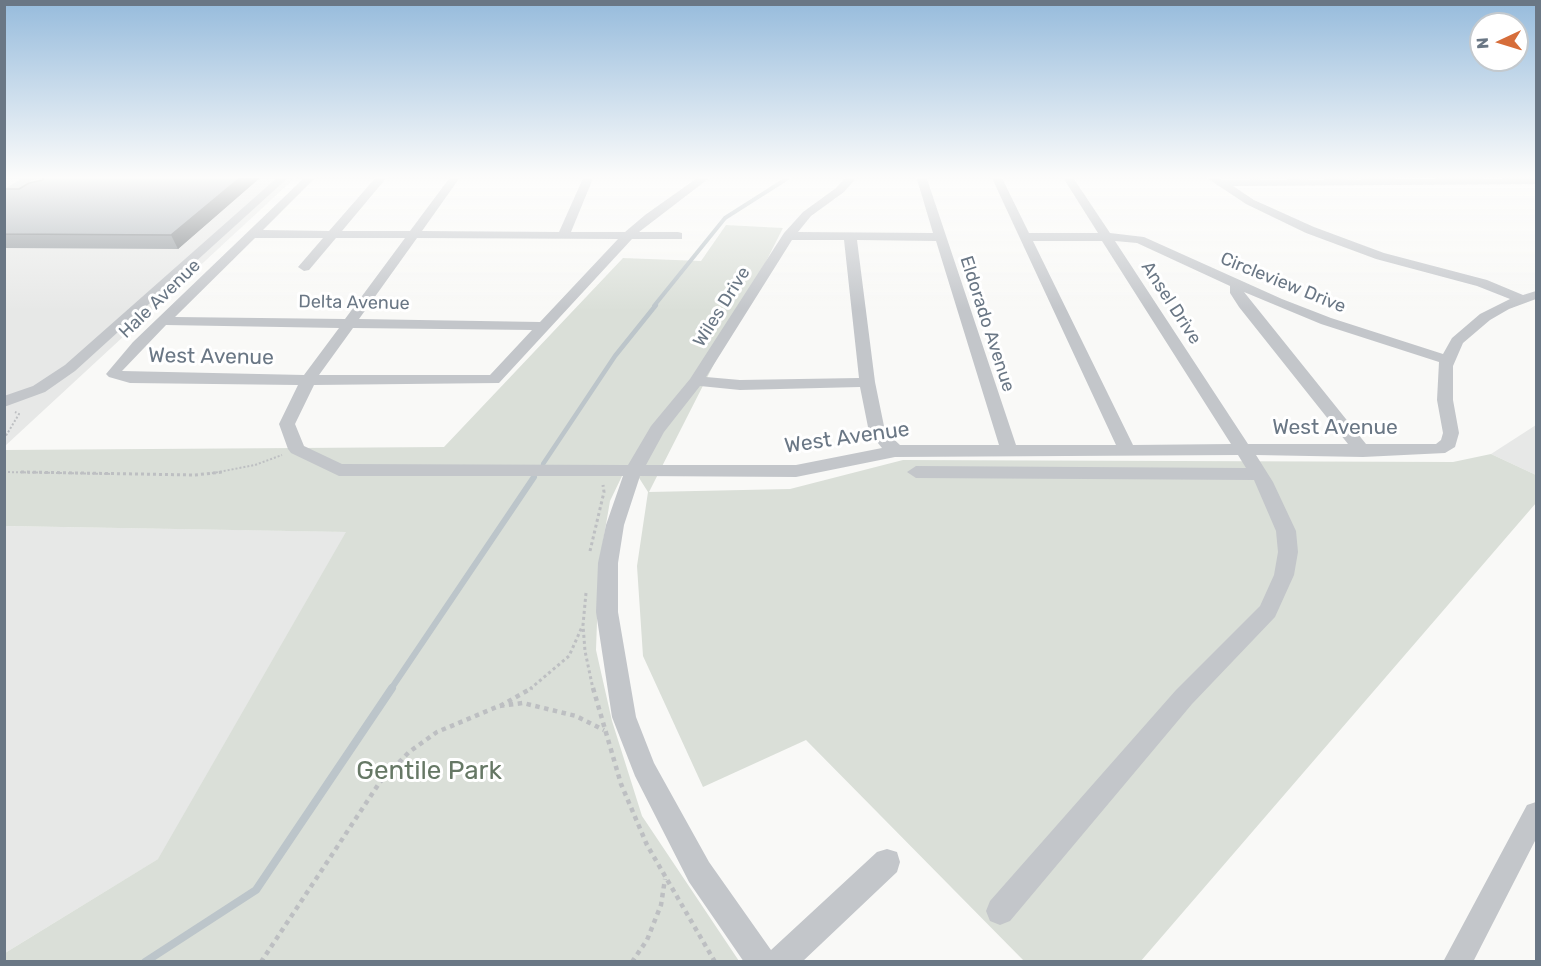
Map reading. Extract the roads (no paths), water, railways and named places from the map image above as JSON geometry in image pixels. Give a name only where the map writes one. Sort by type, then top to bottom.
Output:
[{"type":"street","points":[[9,406],[70,368],[235,221]]},
{"type":"street","name":"Hale Avenue","points":[[114,374],[115,370],[163,321],[265,221]]},
{"type":"street","points":[[304,267],[343,221]]},
{"type":"street","points":[[308,380],[424,221]]},
{"type":"street","points":[[564,235],[570,221]]},
{"type":"street","points":[[544,326],[644,221]]},
{"type":"street","name":"Wiles Drive","points":[[762,962],[699,872],[644,768],[624,717],[607,612],[608,563],[615,525],[634,470],[657,430],[696,381],[788,236],[801,221]]},
{"type":"street","name":"Eldorado Avenue","points":[[935,221],[1009,450]]},
{"type":"street","points":[[1017,221],[1127,450]]},
{"type":"street","name":"Ansel Drive","points":[[1000,911],[1184,697],[1272,605],[1284,575],[1288,552],[1286,531],[1278,508],[1259,474],[1097,221]]},
{"type":"street","points":[[1290,221],[1345,244],[1529,297]]},
{"type":"street","points":[[252,234],[678,236]]},
{"type":"street","points":[[788,236],[940,237]]},
{"type":"street","points":[[850,236],[867,382],[877,432],[895,450]]},
{"type":"street","name":"Circleview Drive","points":[[1025,237],[1107,237],[1140,240],[1237,285],[1326,321],[1448,360]]},
{"type":"street","points":[[1237,285],[1237,293],[1244,304],[1363,451]]},
{"type":"street","points":[[1448,360],[1457,341],[1470,328],[1485,317],[1529,297]]},
{"type":"street","name":"Delta Avenue","points":[[163,321],[544,326]]},
{"type":"street","name":"West Avenue","points":[[114,374],[130,378],[494,380],[544,326]]},
{"type":"street","name":"West Avenue","points":[[308,380],[287,424],[297,449],[339,470],[796,471],[895,450],[1425,451],[1447,446],[1451,433],[1445,400],[1448,360]]},
{"type":"street","points":[[696,381],[740,385],[867,382]]},
{"type":"street","points":[[916,472],[1259,474]]},
{"type":"street","points":[[1457,962],[1536,813]]},
{"type":"street","points":[[780,962],[887,862]]},
{"type":"waterway","points":[[654,306],[723,221]]},
{"type":"waterway","points":[[543,464],[615,356],[656,305]]},
{"type":"waterway","points":[[391,689],[534,477]]},
{"type":"waterway","points":[[145,962],[256,890],[392,688]]},
{"type":"park label","name":"Gentile Park","points":[[429,771]]}]
